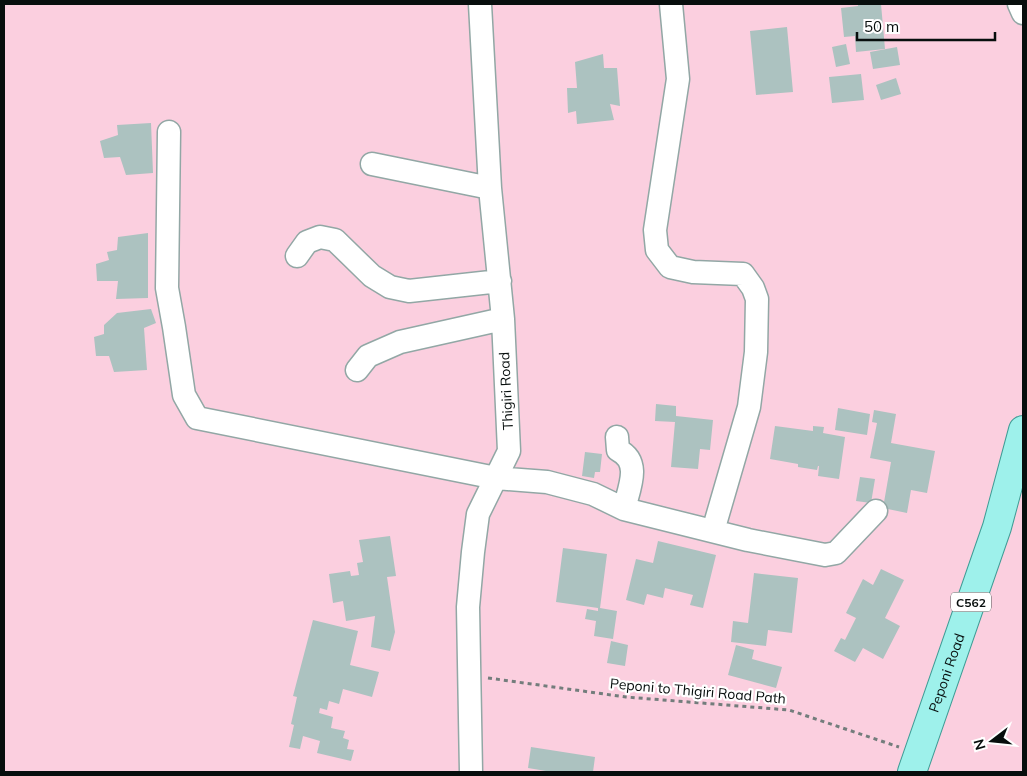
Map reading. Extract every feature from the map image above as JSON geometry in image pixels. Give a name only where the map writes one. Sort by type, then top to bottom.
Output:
[{"type":"main road","name":"Peponi Road","points":[[915,763],[997,527],[1023,430]]},
{"type":"street","name":"Thigiri Road","points":[[471,772],[468,607],[478,514],[509,451],[503,319],[490,188],[480,4]]},
{"type":"street","points":[[671,4],[678,79],[655,230],[657,250],[670,267],[693,272],[743,274],[753,288],[757,299],[756,352],[749,407],[713,532]]},
{"type":"street","points":[[1019,4],[1023,13]]},
{"type":"street","points":[[168,132],[167,288],[184,394],[197,418],[496,478],[547,482],[593,494],[624,510],[748,540],[825,555],[836,553],[876,511]]},
{"type":"street","points":[[372,164],[490,188]]},
{"type":"street","points":[[297,256],[307,242],[320,237],[335,240],[372,276],[390,287],[409,292],[500,281]]},
{"type":"street","points":[[357,370],[368,356],[400,342],[503,319]]},
{"type":"street","points":[[617,437],[618,450],[625,454],[633,466],[624,510]]},
{"type":"path","name":"Peponi to Thigiri Road Path","points":[[470,675],[626,697],[789,710],[915,763]]},
{"type":"shaded area","points":[[4,4],[1023,4],[1023,772],[4,772]]},
{"type":"building","points":[[858,4],[881,4],[885,49],[856,52],[855,36],[844,37],[841,8],[858,6]]},
{"type":"building","points":[[787,27],[793,92],[756,95],[750,31]]},
{"type":"building","points":[[846,44],[850,64],[836,67],[832,47]]},
{"type":"building","points":[[897,47],[900,65],[873,69],[870,52]]},
{"type":"building","points":[[603,54],[604,68],[617,68],[620,106],[610,104],[614,120],[577,124],[576,111],[568,113],[567,88],[577,88],[575,62]]},
{"type":"building","points":[[861,74],[864,100],[832,103],[829,77]]},
{"type":"building","points":[[896,78],[901,94],[881,100],[876,85]]},
{"type":"building","points":[[151,123],[153,173],[126,175],[120,157],[104,158],[100,141],[118,135],[117,125]]},
{"type":"building","points":[[148,233],[148,298],[116,299],[118,281],[97,281],[96,264],[109,260],[107,252],[117,250],[118,237]]},
{"type":"building","points":[[151,309],[156,323],[144,328],[147,370],[114,372],[109,356],[96,356],[94,337],[104,334],[104,325],[117,313]]},
{"type":"building","points":[[656,404],[676,406],[676,416],[713,420],[710,450],[700,449],[698,469],[671,467],[675,422],[655,421]]},
{"type":"building","points":[[838,408],[870,414],[867,435],[835,430]]},
{"type":"building","points":[[874,410],[896,414],[891,443],[935,451],[927,493],[911,490],[907,513],[883,508],[891,462],[870,458],[877,423],[872,422]]},
{"type":"building","points":[[775,426],[813,431],[813,426],[824,427],[823,433],[845,437],[839,479],[818,476],[819,466],[817,470],[798,467],[798,464],[770,459]]},
{"type":"building","points":[[585,452],[602,454],[600,472],[595,472],[594,478],[582,476]]},
{"type":"building","points":[[860,477],[875,479],[871,503],[856,501]]},
{"type":"building","points":[[390,536],[396,576],[387,577],[395,632],[390,651],[371,647],[375,616],[346,621],[343,601],[333,603],[329,574],[350,571],[351,576],[359,575],[357,563],[363,562],[359,540]]},
{"type":"building","points":[[658,541],[716,555],[703,608],[690,605],[693,595],[665,588],[663,598],[647,594],[644,605],[626,600],[636,559],[653,563]]},
{"type":"building","points":[[563,548],[607,554],[600,608],[617,611],[613,639],[594,636],[596,621],[585,619],[587,609],[598,611],[598,608],[556,602]]},
{"type":"building","points":[[881,569],[904,580],[885,618],[900,626],[883,659],[863,648],[855,662],[834,651],[841,638],[845,640],[856,618],[846,613],[863,579],[873,585]]},
{"type":"building","points":[[754,573],[798,578],[792,633],[768,630],[766,646],[731,642],[733,621],[748,623]]},
{"type":"building","points":[[313,620],[358,631],[350,665],[379,672],[372,697],[343,689],[339,704],[329,701],[327,710],[320,708],[319,713],[333,717],[331,728],[345,731],[343,738],[349,740],[347,749],[354,750],[351,761],[317,753],[320,741],[303,736],[300,749],[289,747],[294,725],[291,724],[297,697],[293,696]]},
{"type":"building","points":[[611,641],[628,645],[625,666],[607,663]]},
{"type":"building","points":[[736,645],[754,650],[752,659],[782,667],[776,688],[728,675]]},
{"type":"building","points":[[531,747],[595,757],[593,772],[552,772],[528,768]]}]
